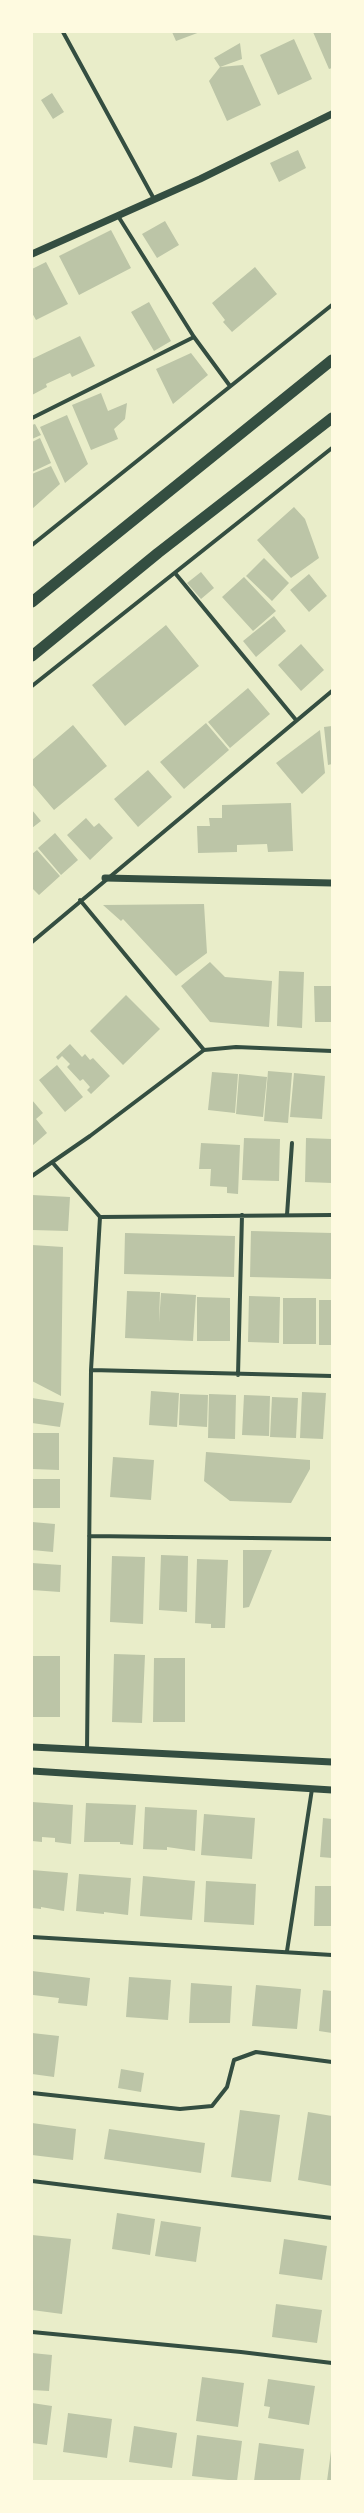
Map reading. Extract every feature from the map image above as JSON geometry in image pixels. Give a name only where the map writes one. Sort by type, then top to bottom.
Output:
[{"type":"highway","points":[[32,602],[332,360]]},
{"type":"highway","points":[[32,656],[158,553],[332,418]]},
{"type":"street","points":[[63,32],[154,199]]},
{"type":"street","points":[[32,254],[118,216],[332,114]]},
{"type":"street","points":[[118,216],[194,337],[230,386]]},
{"type":"street","points":[[32,545],[332,305]]},
{"type":"street","points":[[32,418],[194,337]]},
{"type":"street","points":[[32,686],[332,448]]},
{"type":"street","points":[[175,573],[296,720]]},
{"type":"street","points":[[32,942],[106,878],[332,691]]},
{"type":"street","points":[[106,878],[332,883]]},
{"type":"street","points":[[80,900],[204,1050]]},
{"type":"street","points":[[32,1176],[204,1050],[236,1047],[332,1051]]},
{"type":"street","points":[[287,1215],[292,1143]]},
{"type":"street","points":[[52,1162],[100,1217],[91,1370],[87,1751]]},
{"type":"street","points":[[238,1375],[242,1215]]},
{"type":"street","points":[[100,1217],[332,1215]]},
{"type":"street","points":[[91,1370],[238,1375],[332,1376]]},
{"type":"street","points":[[89,1536],[332,1539]]},
{"type":"street","points":[[32,1747],[87,1751],[332,1762]]},
{"type":"street","points":[[32,1771],[332,1790]]},
{"type":"street","points":[[287,1951],[312,1789]]},
{"type":"street","points":[[32,1937],[332,1954]]},
{"type":"street","points":[[32,2093],[180,2109],[212,2106],[227,2087],[234,2060],[256,2052],[332,2062]]},
{"type":"street","points":[[32,2181],[332,2218]]},
{"type":"street","points":[[32,2332],[241,2352],[332,2363]]},
{"type":"building","points":[[172,32],[200,32],[176,41]]},
{"type":"building","points":[[313,32],[332,32],[332,68],[329,69]]},
{"type":"building","points":[[294,39],[312,79],[278,95],[260,55]]},
{"type":"building","points":[[240,43],[242,59],[220,67],[214,58]]},
{"type":"building","points":[[243,65],[261,105],[227,121],[209,81],[220,67]]},
{"type":"building","points":[[52,93],[64,112],[53,119],[41,100]]},
{"type":"building","points":[[298,150],[306,168],[279,182],[270,163]]},
{"type":"building","points":[[165,221],[179,245],[157,258],[142,234]]},
{"type":"building","points":[[111,230],[131,268],[79,295],[59,256]]},
{"type":"building","points":[[46,262],[68,304],[36,320],[32,313],[32,269]]},
{"type":"building","points":[[255,267],[277,294],[232,332],[223,322],[225,320],[212,303]]},
{"type":"building","points":[[149,302],[171,341],[154,351],[131,312]]},
{"type":"building","points":[[80,336],[95,366],[72,377],[70,373],[46,384],[47,387],[32,395],[32,359]]},
{"type":"building","points":[[191,353],[208,375],[173,404],[156,369]]},
{"type":"building","points":[[101,393],[108,411],[127,403],[125,419],[114,429],[118,439],[91,450],[72,405]]},
{"type":"building","points":[[67,415],[88,464],[65,483],[40,427]]},
{"type":"building","points":[[35,424],[41,435],[32,439],[32,425]]},
{"type":"building","points":[[40,438],[51,463],[32,472],[32,442]]},
{"type":"building","points":[[51,466],[60,484],[32,509],[32,474]]},
{"type":"building","points":[[294,507],[305,519],[319,558],[291,578],[257,540]]},
{"type":"building","points":[[264,558],[289,583],[272,601],[246,576]]},
{"type":"building","points":[[201,572],[214,588],[201,599],[187,583]]},
{"type":"building","points":[[309,574],[327,596],[309,612],[290,590]]},
{"type":"building","points":[[244,577],[276,611],[253,631],[222,597]]},
{"type":"building","points":[[274,616],[286,631],[256,657],[243,641]]},
{"type":"building","points":[[166,625],[199,666],[125,726],[92,685]]},
{"type":"building","points":[[301,644],[324,670],[301,691],[278,665]]},
{"type":"building","points":[[248,688],[270,714],[230,748],[208,722]]},
{"type":"building","points":[[206,723],[229,750],[184,789],[160,762]]},
{"type":"building","points":[[73,725],[107,766],[54,810],[32,784],[32,760]]},
{"type":"building","points":[[332,726],[332,764],[328,765],[324,727]]},
{"type":"building","points":[[320,730],[325,773],[302,794],[276,763]]},
{"type":"building","points":[[148,770],[172,797],[138,827],[114,799]]},
{"type":"building","points":[[291,803],[293,851],[268,852],[267,844],[237,845],[237,852],[198,853],[197,826],[210,826],[209,818],[222,818],[222,805]]},
{"type":"building","points":[[32,810],[41,821],[32,828]]},
{"type":"building","points":[[86,818],[94,827],[99,823],[113,838],[90,860],[67,835]]},
{"type":"building","points":[[55,833],[78,860],[61,875],[38,848]]},
{"type":"building","points":[[37,850],[60,876],[39,895],[32,888],[32,854]]},
{"type":"building","points":[[204,904],[207,953],[176,976],[123,919],[121,921],[103,905]]},
{"type":"building","points":[[210,962],[225,977],[272,981],[269,1027],[210,1022],[181,986]]},
{"type":"building","points":[[279,971],[304,972],[302,1028],[277,1026]]},
{"type":"building","points":[[314,986],[332,986],[332,1022],[315,1022]]},
{"type":"building","points":[[126,995],[160,1029],[123,1065],[90,1031]]},
{"type":"building","points":[[70,1044],[82,1057],[85,1054],[90,1060],[93,1058],[110,1076],[91,1094],[87,1090],[90,1087],[83,1079],[80,1081],[67,1067],[70,1064],[62,1056],[58,1060],[56,1057]]},
{"type":"building","points":[[57,1065],[83,1097],[65,1112],[39,1080]]},
{"type":"building","points":[[268,1071],[292,1073],[288,1123],[264,1121]]},
{"type":"building","points":[[212,1072],[238,1074],[235,1113],[208,1110]]},
{"type":"building","points":[[294,1073],[325,1076],[322,1119],[290,1117]]},
{"type":"building","points":[[239,1074],[267,1077],[263,1117],[236,1114]]},
{"type":"building","points":[[32,1100],[43,1113],[36,1119],[47,1133],[32,1146]]},
{"type":"building","points":[[244,1138],[280,1139],[279,1181],[242,1180]]},
{"type":"building","points":[[306,1138],[332,1139],[332,1183],[305,1182]]},
{"type":"building","points":[[201,1143],[240,1145],[238,1194],[227,1193],[227,1187],[210,1186],[211,1169],[199,1169]]},
{"type":"building","points":[[32,1195],[70,1197],[68,1231],[32,1230]]},
{"type":"building","points":[[251,1231],[332,1233],[332,1279],[250,1277]]},
{"type":"building","points":[[125,1233],[235,1236],[234,1277],[124,1274]]},
{"type":"building","points":[[32,1245],[63,1247],[61,1396],[32,1381]]},
{"type":"building","points":[[127,1291],[160,1292],[159,1323],[161,1293],[196,1295],[193,1341],[125,1338]]},
{"type":"building","points":[[249,1296],[280,1297],[279,1343],[248,1342]]},
{"type":"building","points":[[197,1297],[230,1298],[230,1341],[197,1341]]},
{"type":"building","points":[[283,1298],[316,1298],[316,1344],[283,1344]]},
{"type":"building","points":[[319,1300],[332,1300],[332,1345],[319,1345]]},
{"type":"building","points":[[151,1391],[179,1393],[177,1427],[149,1425]]},
{"type":"building","points":[[302,1392],[326,1393],[323,1439],[300,1438]]},
{"type":"building","points":[[180,1394],[208,1395],[207,1427],[179,1425]]},
{"type":"building","points":[[209,1394],[236,1395],[235,1439],[208,1438]]},
{"type":"building","points":[[244,1395],[270,1396],[269,1436],[242,1435]]},
{"type":"building","points":[[272,1397],[298,1398],[296,1438],[270,1437]]},
{"type":"building","points":[[32,1398],[64,1403],[60,1427],[32,1423]]},
{"type":"building","points":[[32,1433],[59,1433],[59,1470],[32,1469]]},
{"type":"building","points":[[206,1452],[310,1460],[310,1469],[291,1503],[230,1501],[204,1481]]},
{"type":"building","points":[[113,1457],[154,1460],[151,1500],[110,1497]]},
{"type":"building","points":[[32,1479],[60,1479],[60,1508],[32,1508]]},
{"type":"building","points":[[32,1522],[55,1524],[53,1552],[32,1550]]},
{"type":"building","points":[[243,1550],[272,1550],[249,1607],[243,1608]]},
{"type":"building","points":[[161,1555],[188,1556],[187,1612],[159,1610]]},
{"type":"building","points":[[112,1556],[145,1557],[143,1624],[110,1622]]},
{"type":"building","points":[[197,1559],[228,1560],[225,1628],[211,1628],[211,1624],[195,1623]]},
{"type":"building","points":[[32,1563],[61,1565],[60,1592],[32,1590]]},
{"type":"building","points":[[114,1654],[145,1655],[142,1723],[112,1722]]},
{"type":"building","points":[[32,1656],[60,1656],[60,1717],[32,1717]]},
{"type":"building","points":[[154,1658],[185,1658],[185,1722],[153,1722]]},
{"type":"building","points":[[32,1802],[73,1805],[71,1844],[55,1842],[55,1838],[42,1837],[42,1842],[32,1841]]},
{"type":"building","points":[[86,1803],[136,1805],[133,1845],[120,1844],[120,1842],[84,1842]]},
{"type":"building","points":[[145,1807],[197,1810],[195,1851],[167,1847],[167,1850],[143,1849]]},
{"type":"building","points":[[204,1814],[255,1818],[252,1859],[201,1855]]},
{"type":"building","points":[[323,1818],[332,1819],[332,1858],[320,1857]]},
{"type":"building","points":[[32,1870],[68,1873],[64,1911],[41,1907],[41,1909],[32,1908]]},
{"type":"building","points":[[79,1874],[131,1878],[128,1915],[76,1911]]},
{"type":"building","points":[[143,1876],[195,1881],[192,1920],[140,1916]]},
{"type":"building","points":[[206,1881],[256,1884],[254,1925],[204,1922]]},
{"type":"building","points":[[315,1886],[331,1886],[332,1926],[314,1926]]},
{"type":"building","points":[[32,1971],[90,1978],[87,2006],[58,2003],[59,1998],[33,1995],[32,1999]]},
{"type":"building","points":[[129,1977],[171,1980],[168,2020],[126,2017]]},
{"type":"building","points":[[191,1983],[232,1986],[230,2023],[189,2023]]},
{"type":"building","points":[[256,1985],[301,1989],[297,2029],[252,2026]]},
{"type":"building","points":[[323,1990],[332,1991],[332,2033],[319,2031]]},
{"type":"building","points":[[32,2033],[59,2036],[54,2077],[32,2074]]},
{"type":"building","points":[[121,2069],[144,2073],[141,2092],[118,2088]]},
{"type":"building","points":[[240,2110],[280,2115],[271,2182],[231,2177]]},
{"type":"building","points":[[308,2112],[332,2116],[332,2186],[298,2180]]},
{"type":"building","points":[[32,2123],[76,2129],[73,2160],[32,2155]]},
{"type":"building","points":[[109,2129],[205,2143],[201,2173],[104,2159]]},
{"type":"building","points":[[117,2213],[155,2219],[150,2255],[112,2249]]},
{"type":"building","points":[[161,2221],[201,2227],[196,2262],[155,2256]]},
{"type":"building","points":[[32,2235],[71,2239],[62,2314],[32,2310]]},
{"type":"building","points":[[284,2239],[327,2246],[322,2280],[279,2274]]},
{"type":"building","points":[[276,2304],[322,2310],[317,2343],[272,2337]]},
{"type":"building","points":[[32,2353],[52,2355],[49,2391],[32,2390]]},
{"type":"building","points":[[202,2377],[244,2383],[238,2427],[196,2421]]},
{"type":"building","points":[[268,2379],[315,2386],[309,2425],[268,2418],[270,2407],[264,2406]]},
{"type":"building","points":[[32,2403],[52,2406],[47,2445],[32,2443]]},
{"type":"building","points":[[68,2413],[112,2419],[107,2458],[63,2452]]},
{"type":"building","points":[[134,2426],[177,2433],[172,2468],[129,2462]]},
{"type":"building","points":[[197,2435],[242,2441],[237,2481],[192,2476]]},
{"type":"building","points":[[259,2443],[304,2449],[300,2481],[254,2481]]},
{"type":"building","points":[[331,2451],[332,2481],[327,2481]]}]
